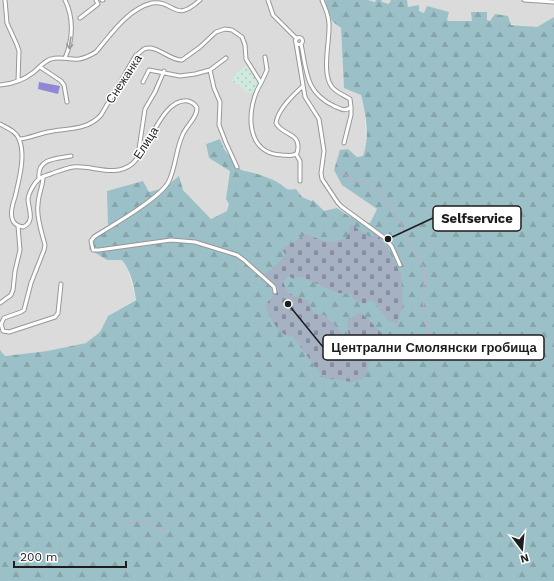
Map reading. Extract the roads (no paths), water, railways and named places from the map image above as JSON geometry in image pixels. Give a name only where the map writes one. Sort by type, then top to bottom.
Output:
[{"type":"street","points":[[65,0],[72,28],[65,58]]},
{"type":"street","points":[[80,18],[98,4],[96,0]]},
{"type":"street","points":[[0,85],[18,81],[34,72],[49,59],[79,59],[89,56],[96,52],[132,12],[140,7],[160,2],[175,10],[183,10],[188,9],[200,0]]},
{"type":"street","points":[[268,0],[273,15],[296,39],[301,39],[306,72],[318,96],[323,100],[345,110],[351,107]]},
{"type":"street","points":[[322,0],[330,25],[327,54],[329,81],[335,90],[350,99],[351,115],[344,143]]},
{"type":"street","points":[[524,0],[554,2]]},
{"type":"street","points":[[6,1],[6,23],[19,52],[18,81]]},
{"type":"street","name":"Снежанка","points":[[20,139],[59,130],[76,129],[97,120],[136,55],[144,49],[155,49],[174,59],[182,60],[200,47],[216,32],[225,29],[232,30],[242,37],[245,44],[246,60],[261,83]]},
{"type":"street","points":[[296,39],[303,86],[307,101],[319,118],[324,151],[321,173],[322,179],[342,207],[386,239],[392,247],[400,265]]},
{"type":"street","points":[[296,43],[301,44]]},
{"type":"street","points":[[265,57],[267,70],[256,92],[252,112],[251,123],[253,132],[257,144],[267,153],[291,156],[296,154]]},
{"type":"street","points":[[143,82],[149,70],[164,71],[180,76],[210,70],[226,58]]},
{"type":"street","points":[[40,67],[61,81],[64,85],[67,102]]},
{"type":"street","points":[[210,70],[214,88],[220,102],[219,125],[237,167]]},
{"type":"street","points":[[141,155],[139,149],[145,109],[156,92],[164,71]]},
{"type":"street","points":[[300,181],[300,161],[296,154],[298,147],[295,137],[280,128],[276,123],[278,115],[295,93],[303,86]]},
{"type":"street","name":"Елица","points":[[39,178],[72,167],[85,167],[105,171],[121,170],[133,163],[141,155],[160,120],[170,107],[183,100],[191,102],[196,105],[196,114],[182,135],[174,169],[167,185],[159,193],[126,218],[94,237],[91,241],[93,250],[104,250],[172,240],[195,242],[237,255],[271,284],[274,287],[275,292]]},
{"type":"street","points":[[0,124],[13,131],[20,139],[20,171],[12,210],[14,223],[18,226],[23,227],[31,218],[28,198],[39,178],[38,172],[42,164],[48,161],[71,156]]},
{"type":"street","points":[[43,177],[37,208],[45,245],[44,250],[31,283],[24,310],[4,318],[2,324],[3,331],[10,332],[52,319],[58,313],[61,284]]},
{"type":"street","points":[[0,303],[11,295],[13,290],[15,271],[20,250],[18,226]]},
{"type":"waterway","points":[[342,172],[352,180],[371,185],[387,202],[399,220],[425,270],[423,300],[427,328],[436,368]]},
{"type":"waterway","points":[[125,524],[140,520],[166,532]]},
{"type":"place","name":"Selfservice","points":[[388,239]]},
{"type":"place","name":"Централни Смолянски гробища","points":[[288,304]]}]
